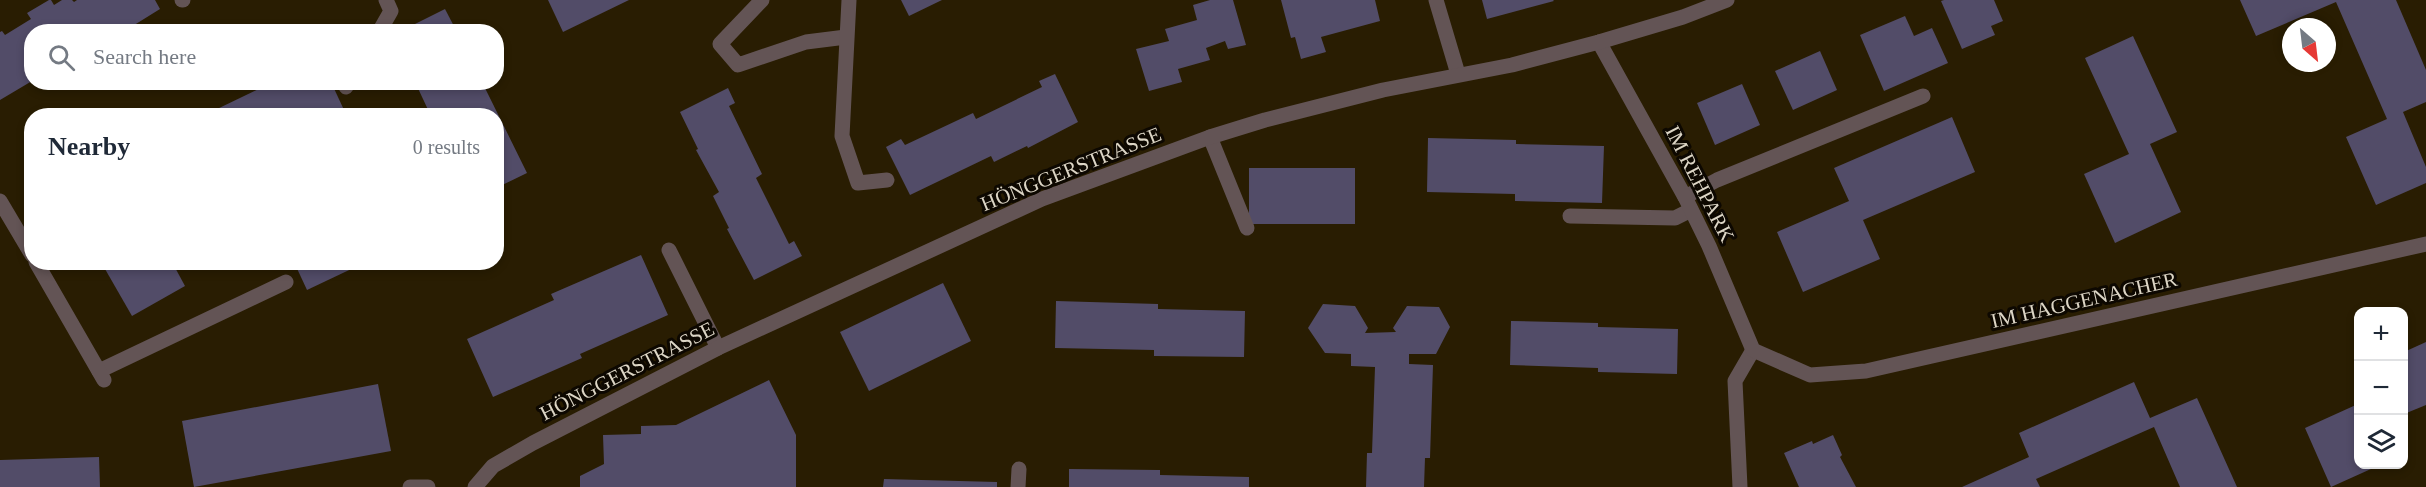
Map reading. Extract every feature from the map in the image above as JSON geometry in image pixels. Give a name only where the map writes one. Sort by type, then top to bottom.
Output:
[{"type":"street","points":[[384,24],[391,11],[386,0]]},
{"type":"street","points":[[762,0],[720,44],[738,65],[806,42],[846,37]]},
{"type":"street","points":[[849,0],[842,136],[858,183],[887,180]]},
{"type":"street","points":[[1436,0],[1458,74]]},
{"type":"street","name":"HÖNGGERSTRASSE","points":[[475,487],[493,466],[533,443],[718,348],[1042,200],[1210,137],[1383,90],[1512,64],[1599,42],[1683,17],[1727,0]]},
{"type":"street","name":"IM REHPARK","points":[[1599,42],[1688,204],[1709,246],[1754,350]]},
{"type":"street","points":[[1570,216],[1676,218],[1688,204],[1717,180],[1923,96]]},
{"type":"street","points":[[1210,137],[1246,228]]},
{"type":"street","points":[[0,201],[24,242]]},
{"type":"street","name":"IM HAGGENACHER","points":[[1754,350],[1810,375],[1858,373],[2426,244]]},
{"type":"street","points":[[669,250],[718,348]]},
{"type":"street","points":[[41,270],[102,376],[286,282]]},
{"type":"street","points":[[1740,487],[1735,381],[1754,350]]},
{"type":"street","points":[[1018,487],[1019,469]]},
{"type":"street","points":[[410,487],[428,487]]},
{"type":"building","points":[[49,0],[54,5],[62,0],[74,2],[77,0],[155,0],[160,9],[136,24],[24,24],[24,86],[0,100],[0,32],[2,31],[5,35],[31,19],[27,13]]},
{"type":"building","points":[[548,0],[629,0],[563,32]]},
{"type":"building","points":[[901,0],[942,0],[909,16]]},
{"type":"building","points":[[1210,0],[1233,0],[1246,45],[1228,49],[1225,41],[1206,48],[1210,60],[1178,69],[1182,82],[1149,91],[1136,49],[1169,41],[1165,29],[1197,20],[1193,5]]},
{"type":"building","points":[[1281,0],[1375,0],[1380,21],[1321,37],[1326,52],[1301,59],[1295,37],[1291,38]]},
{"type":"building","points":[[1482,0],[1553,0],[1554,1],[1487,19]]},
{"type":"building","points":[[1994,0],[2003,21],[1991,26],[1995,35],[1962,49],[1941,1]]},
{"type":"building","points":[[2240,0],[2396,0],[2426,70],[2426,102],[2403,112],[2426,167],[2426,183],[2376,205],[2346,137],[2387,119],[2336,2],[2298,18],[2282,18],[2282,25],[2256,36]]},
{"type":"building","points":[[445,9],[453,24],[415,24]]},
{"type":"building","points":[[1905,16],[1914,36],[1932,28],[1948,63],[1884,91],[1860,35]]},
{"type":"building","points":[[2133,36],[2177,132],[2150,144],[2181,212],[2115,243],[2084,174],[2129,154],[2085,58]]},
{"type":"building","points":[[1820,51],[1837,90],[1793,110],[1775,71]]},
{"type":"building","points":[[1055,74],[1078,122],[1028,148],[1027,146],[994,162],[991,156],[910,195],[886,147],[901,139],[905,145],[973,113],[976,119],[1042,87],[1039,81]]},
{"type":"building","points":[[1742,84],[1760,125],[1715,145],[1697,103]]},
{"type":"building","points":[[728,88],[735,103],[729,106],[762,174],[756,178],[789,244],[794,241],[802,256],[754,280],[727,229],[729,228],[713,196],[719,192],[696,150],[698,149],[680,112]]},
{"type":"building","points":[[256,90],[335,90],[343,108],[219,108]]},
{"type":"building","points":[[419,90],[486,90],[495,108],[427,108]]},
{"type":"building","points":[[1952,117],[1975,172],[1863,220],[1880,259],[1803,292],[1777,232],[1849,201],[1834,168]]},
{"type":"building","points":[[504,126],[527,173],[504,184]]},
{"type":"building","points":[[1428,138],[1516,140],[1516,144],[1604,146],[1602,203],[1515,201],[1515,194],[1427,192]]},
{"type":"building","points":[[1249,168],[1355,168],[1355,224],[1249,224]]},
{"type":"building","points":[[641,255],[668,315],[580,354],[582,358],[493,397],[467,339],[554,300],[551,294]]},
{"type":"building","points":[[106,270],[176,270],[185,286],[132,316]]},
{"type":"building","points":[[298,270],[349,270],[307,290]]},
{"type":"building","points":[[943,283],[971,341],[869,391],[840,332]]},
{"type":"building","points":[[1056,301],[1158,304],[1158,309],[1245,311],[1244,357],[1154,356],[1154,350],[1055,348]]},
{"type":"building","points":[[1323,304],[1355,306],[1368,328],[1365,333],[1396,332],[1393,328],[1407,306],[1439,307],[1450,327],[1436,354],[1409,354],[1409,364],[1433,365],[1430,458],[1425,458],[1424,487],[1366,487],[1367,453],[1372,453],[1375,367],[1351,366],[1351,354],[1325,353],[1308,328]]},
{"type":"building","points":[[1511,321],[1598,323],[1598,327],[1678,329],[1677,374],[1598,372],[1598,368],[1510,365]]},
{"type":"building","points":[[2426,342],[2426,405],[2408,412],[2408,361],[2408,350]]},
{"type":"building","points":[[769,380],[796,435],[796,487],[580,487],[580,476],[604,464],[603,435],[641,434],[641,426],[676,425]]},
{"type":"building","points":[[2134,382],[2150,418],[2197,398],[2237,487],[2180,487],[2154,427],[2036,479],[2040,487],[1962,487],[2029,457],[2019,433]]},
{"type":"building","points":[[378,384],[391,451],[194,487],[182,421]]},
{"type":"building","points":[[2354,406],[2354,469],[2371,469],[2331,487],[2305,428]]},
{"type":"building","points":[[1833,435],[1842,455],[1840,457],[1856,487],[1799,487],[1784,453]]},
{"type":"building","points":[[99,457],[100,487],[0,487],[0,460]]},
{"type":"building","points":[[1069,469],[1160,470],[1160,475],[1249,477],[1249,487],[1069,487]]},
{"type":"building","points":[[884,479],[997,482],[997,487],[883,487]]}]
